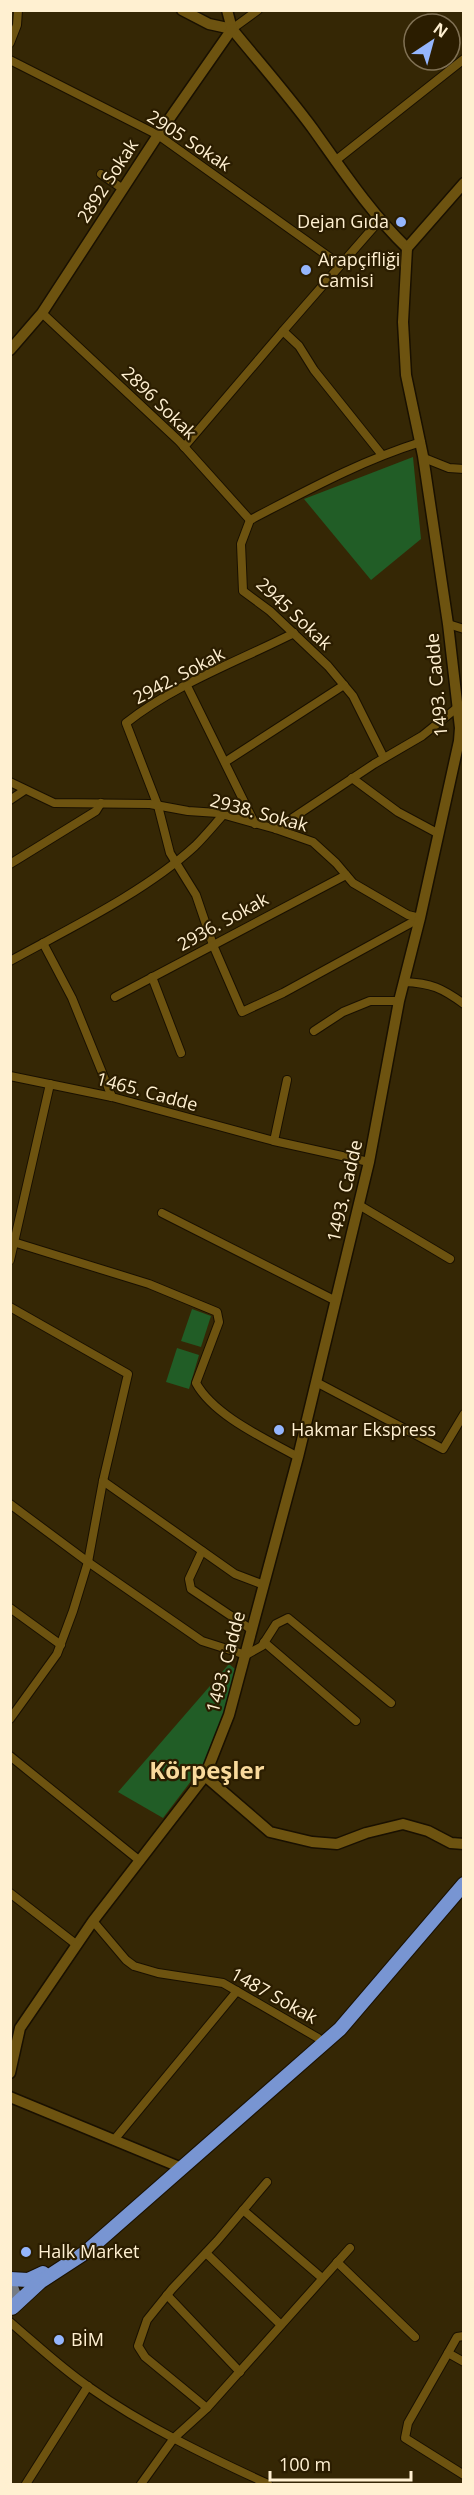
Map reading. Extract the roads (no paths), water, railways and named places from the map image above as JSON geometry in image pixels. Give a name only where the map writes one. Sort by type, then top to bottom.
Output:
[{"type":"highway","points":[[10,2281],[28,2280],[47,2270],[177,2166],[341,2016],[464,1875]]},
{"type":"highway","points":[[12,2309],[40,2282],[95,2244],[340,2029],[464,1884]]},
{"type":"main road","points":[[10,2281],[15,2295],[12,2309]]},
{"type":"street","points":[[10,43],[18,10]]},
{"type":"street","points":[[182,10],[209,24],[232,29],[258,10]]},
{"type":"street","points":[[227,10],[232,29],[312,128],[380,220],[407,248],[464,183]]},
{"type":"street","name":"2892 Sokak","points":[[10,350],[42,313],[158,135],[232,29]]},
{"type":"street","points":[[335,161],[464,58]]},
{"type":"street","name":"2905 Sokak","points":[[10,60],[158,135],[339,264]]},
{"type":"street","points":[[101,174],[123,189]]},
{"type":"street","points":[[184,447],[339,264],[380,220]]},
{"type":"street","name":"1493. Cadde","points":[[10,2073],[20,2028],[93,1921],[205,1776],[230,1716],[298,1457],[359,1205],[399,1002],[461,743],[448,624],[424,458],[406,375],[403,322],[407,248]]},
{"type":"street","name":"2896 Sokak","points":[[42,313],[184,447],[250,520]]},
{"type":"street","points":[[283,331],[299,346],[314,370],[382,455]]},
{"type":"street","points":[[250,520],[328,478],[382,455],[421,442]]},
{"type":"street","points":[[424,458],[449,468],[464,469]]},
{"type":"street","name":"2945 Sokak","points":[[250,520],[241,544],[243,591],[294,633],[328,666],[353,696],[384,758]]},
{"type":"street","points":[[448,624],[464,628]]},
{"type":"street","name":"2942. Sokak","points":[[158,806],[126,723],[141,711],[187,686],[294,633]]},
{"type":"street","points":[[225,762],[344,685]]},
{"type":"street","points":[[187,686],[255,824]]},
{"type":"street","points":[[276,829],[352,778],[422,736],[458,707]]},
{"type":"street","points":[[352,778],[398,812],[439,834]]},
{"type":"street","name":"2938. Sokak","points":[[10,782],[54,803],[158,806],[223,815],[276,829],[313,842],[353,883],[408,915],[420,918]]},
{"type":"street","points":[[10,800],[25,790]]},
{"type":"street","points":[[10,864],[96,811],[101,803]]},
{"type":"street","points":[[158,806],[170,853],[196,895],[213,945],[242,1012],[283,993],[420,918]]},
{"type":"street","points":[[10,961],[86,919],[175,862],[196,845],[223,815]]},
{"type":"street","name":"2936. Sokak","points":[[115,997],[346,874]]},
{"type":"street","points":[[43,943],[72,999],[112,1096]]},
{"type":"street","points":[[152,977],[181,1053]]},
{"type":"street","points":[[404,982],[425,983],[445,990],[464,1004]]},
{"type":"street","points":[[314,1031],[343,1012],[370,1001],[399,1002]]},
{"type":"street","name":"1465. Cadde","points":[[10,1076],[112,1096],[274,1141],[369,1162]]},
{"type":"street","points":[[274,1141],[287,1080]]},
{"type":"street","points":[[10,1260],[50,1084]]},
{"type":"street","points":[[359,1205],[450,1259]]},
{"type":"street","points":[[162,1213],[336,1301]]},
{"type":"street","points":[[13,1241],[149,1284],[217,1312],[219,1322],[196,1383],[204,1397],[250,1431],[298,1457]]},
{"type":"street","points":[[10,1307],[128,1374],[103,1481],[88,1562],[61,1644],[57,1654],[10,1719]]},
{"type":"street","points":[[316,1382],[443,1449],[464,1414]]},
{"type":"street","points":[[103,1481],[235,1574],[264,1585]]},
{"type":"street","points":[[10,1504],[88,1562],[202,1641],[246,1654],[262,1646],[276,1624],[288,1618],[391,1703]]},
{"type":"street","points":[[202,1551],[189,1579],[190,1588],[252,1630]]},
{"type":"street","points":[[10,1608],[61,1644]]},
{"type":"street","points":[[264,1642],[356,1721]]},
{"type":"street","points":[[10,1756],[140,1861]]},
{"type":"street","points":[[205,1776],[270,1832],[312,1842],[336,1844],[366,1833],[403,1824],[428,1831],[451,1843],[464,1844]]},
{"type":"street","points":[[10,1893],[76,1945]]},
{"type":"street","name":"1487 Sokak","points":[[93,1921],[126,1960],[134,1966],[158,1973],[223,1983],[318,2038]]},
{"type":"street","points":[[114,2140],[237,1991]]},
{"type":"street","points":[[10,2097],[177,2166]]},
{"type":"street","points":[[207,2408],[145,2357],[138,2346],[147,2320],[267,2182]]},
{"type":"street","points":[[243,2210],[322,2278]]},
{"type":"street","points":[[141,2484],[174,2438],[207,2408],[350,2248]]},
{"type":"street","points":[[206,2253],[281,2325]]},
{"type":"street","points":[[337,2262],[415,2337]]},
{"type":"street","points":[[167,2295],[240,2372]]},
{"type":"street","points":[[10,2322],[88,2386],[121,2408],[174,2438],[268,2484]]},
{"type":"street","points":[[464,2336],[456,2337],[408,2423],[405,2438],[464,2475]]},
{"type":"street","points":[[448,2352],[464,2362]]},
{"type":"street","points":[[26,2484],[88,2386]]},
{"type":"place","name":"Dejan Gıda","points":[[401,222]]},
{"type":"place","name":"Arapçifliği Camisi","points":[[306,270]]},
{"type":"place","name":"Hakmar Ekspress","points":[[279,1430]]},
{"type":"place","name":"Halk Market","points":[[26,2252]]},
{"type":"place","name":"BİM","points":[[59,2340]]},
{"type":"district","name":"Körpeşler","points":[[207,1771]]}]
